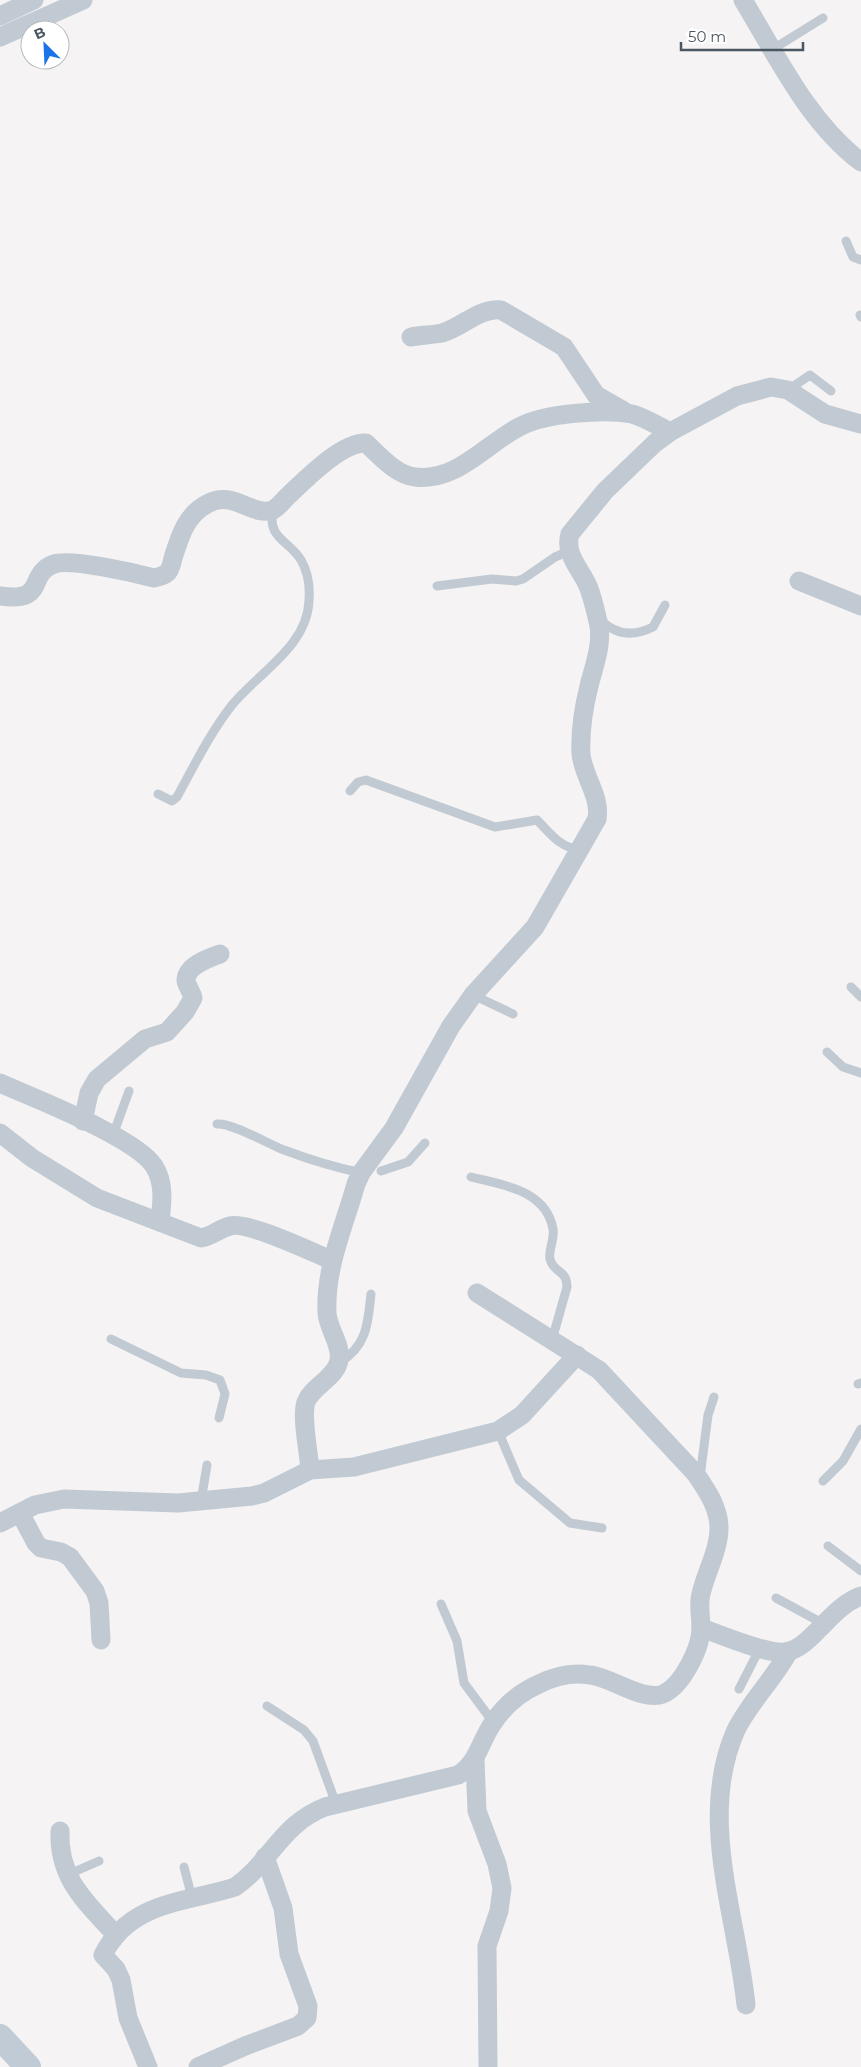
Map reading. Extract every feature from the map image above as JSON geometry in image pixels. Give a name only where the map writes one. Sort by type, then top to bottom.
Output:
[{"type":"street","points":[[0,16],[34,0]]},
{"type":"street","points":[[0,37],[83,0]]},
{"type":"street","points":[[743,0],[828,134],[861,162]]},
{"type":"street","points":[[411,337],[443,333],[481,313],[492,309],[500,310],[564,347],[601,399],[670,432]]},
{"type":"street","points":[[310,1470],[305,1410],[306,1401],[339,1362],[339,1353],[327,1314],[328,1276],[331,1260],[366,1172],[394,1128],[450,1026],[473,995],[535,927],[597,819],[599,810],[581,753],[588,689],[600,638],[588,586],[569,551],[570,534],[605,491],[655,443],[670,432],[737,396],[753,390],[771,387],[788,390],[824,414],[861,424]]},
{"type":"street","points":[[0,596],[17,598],[27,595],[34,589],[45,570],[57,563],[98,566],[154,578],[161,576],[171,568],[183,530],[194,512],[209,502],[221,498],[234,500],[256,509],[273,510],[327,462],[349,447],[362,443],[366,443],[398,471],[415,477],[449,472],[520,426],[548,416],[606,413],[633,414]]},
{"type":"street","points":[[798,581],[861,606]]},
{"type":"street","points":[[83,1121],[89,1093],[97,1079],[131,1048],[145,1039],[167,1032],[173,1027],[192,998],[186,981],[187,977],[200,962],[220,954]]},
{"type":"street","points":[[0,1083],[113,1135],[134,1147],[153,1165],[160,1178],[162,1197],[160,1222]]},
{"type":"street","points":[[0,1134],[32,1158],[97,1198],[201,1238],[231,1226],[240,1226],[270,1234],[331,1260]]},
{"type":"street","points":[[148,2067],[128,2018],[121,1980],[116,1969],[104,1955],[111,1940],[143,1913],[235,1887],[247,1879],[292,1825],[309,1813],[336,1804],[458,1775],[468,1769],[475,1760],[493,1722],[512,1700],[538,1684],[565,1674],[592,1675],[649,1695],[662,1695],[673,1688],[683,1677],[700,1640],[699,1605],[717,1544],[719,1528],[716,1510],[708,1491],[613,1383],[599,1370],[477,1293]]},
{"type":"street","points":[[0,1523],[49,1501],[64,1499],[178,1503],[264,1493],[310,1470],[354,1467],[498,1431],[522,1415],[577,1355]]},
{"type":"street","points":[[20,1513],[36,1544],[41,1548],[61,1552],[70,1557],[95,1591],[99,1603],[100,1640]]},
{"type":"street","points":[[701,1628],[771,1652],[789,1651],[808,1640],[844,1604],[861,1596]]},
{"type":"street","points":[[746,2005],[742,1964],[728,1901],[719,1830],[723,1785],[728,1753],[737,1729],[776,1674],[789,1651]]},
{"type":"street","points":[[475,1760],[477,1811],[497,1864],[502,1888],[498,1911],[487,1946],[488,2067]]},
{"type":"street","points":[[60,1831],[59,1848],[67,1875],[82,1898],[116,1936]]},
{"type":"street","points":[[198,2067],[223,2061],[298,2026],[307,2018],[308,2006],[289,1954],[283,1908],[265,1857]]},
{"type":"street","points":[[0,2037],[28,2067]]},
{"type":"lane","points":[[773,49],[823,18]]},
{"type":"lane","points":[[846,241],[852,257],[861,260]]},
{"type":"lane","points":[[788,390],[810,375],[831,392]]},
{"type":"lane","points":[[158,794],[172,801],[176,797],[215,729],[238,698],[300,634],[306,620],[309,601],[308,576],[300,558],[278,537],[273,528],[273,510]]},
{"type":"lane","points":[[437,586],[492,579],[516,581],[523,579],[554,556],[569,551]]},
{"type":"lane","points":[[596,616],[612,630],[620,633],[636,633],[653,627],[665,605]]},
{"type":"lane","points":[[350,791],[358,782],[366,780],[495,827],[537,820],[555,840],[569,848],[580,850]]},
{"type":"lane","points":[[851,987],[861,997]]},
{"type":"lane","points":[[473,995],[513,1014]]},
{"type":"lane","points":[[827,1052],[843,1067],[861,1073]]},
{"type":"lane","points":[[113,1135],[129,1091]]},
{"type":"lane","points":[[217,1124],[229,1124],[248,1135],[287,1151],[366,1172]]},
{"type":"lane","points":[[381,1171],[408,1162],[425,1143]]},
{"type":"lane","points":[[471,1177],[524,1191],[535,1200],[547,1215],[554,1233],[550,1258],[556,1269],[564,1274],[567,1280],[567,1287],[552,1340]]},
{"type":"lane","points":[[339,1362],[357,1349],[363,1339],[371,1294]]},
{"type":"lane","points":[[111,1339],[181,1373],[206,1375],[220,1380],[225,1394],[219,1418]]},
{"type":"lane","points":[[700,1480],[708,1415],[714,1397]]},
{"type":"lane","points":[[822,1481],[843,1461],[861,1429]]},
{"type":"lane","points":[[498,1431],[518,1480],[570,1523],[602,1528]]},
{"type":"lane","points":[[201,1501],[207,1465]]},
{"type":"lane","points":[[828,1546],[861,1572]]},
{"type":"lane","points":[[776,1598],[824,1624]]},
{"type":"lane","points":[[441,1604],[457,1641],[464,1683],[493,1722]]},
{"type":"lane","points":[[739,1689],[760,1648]]},
{"type":"lane","points":[[267,1706],[304,1730],[313,1741],[336,1804]]},
{"type":"lane","points":[[67,1875],[99,1861]]},
{"type":"lane","points":[[184,1867],[192,1898]]}]
